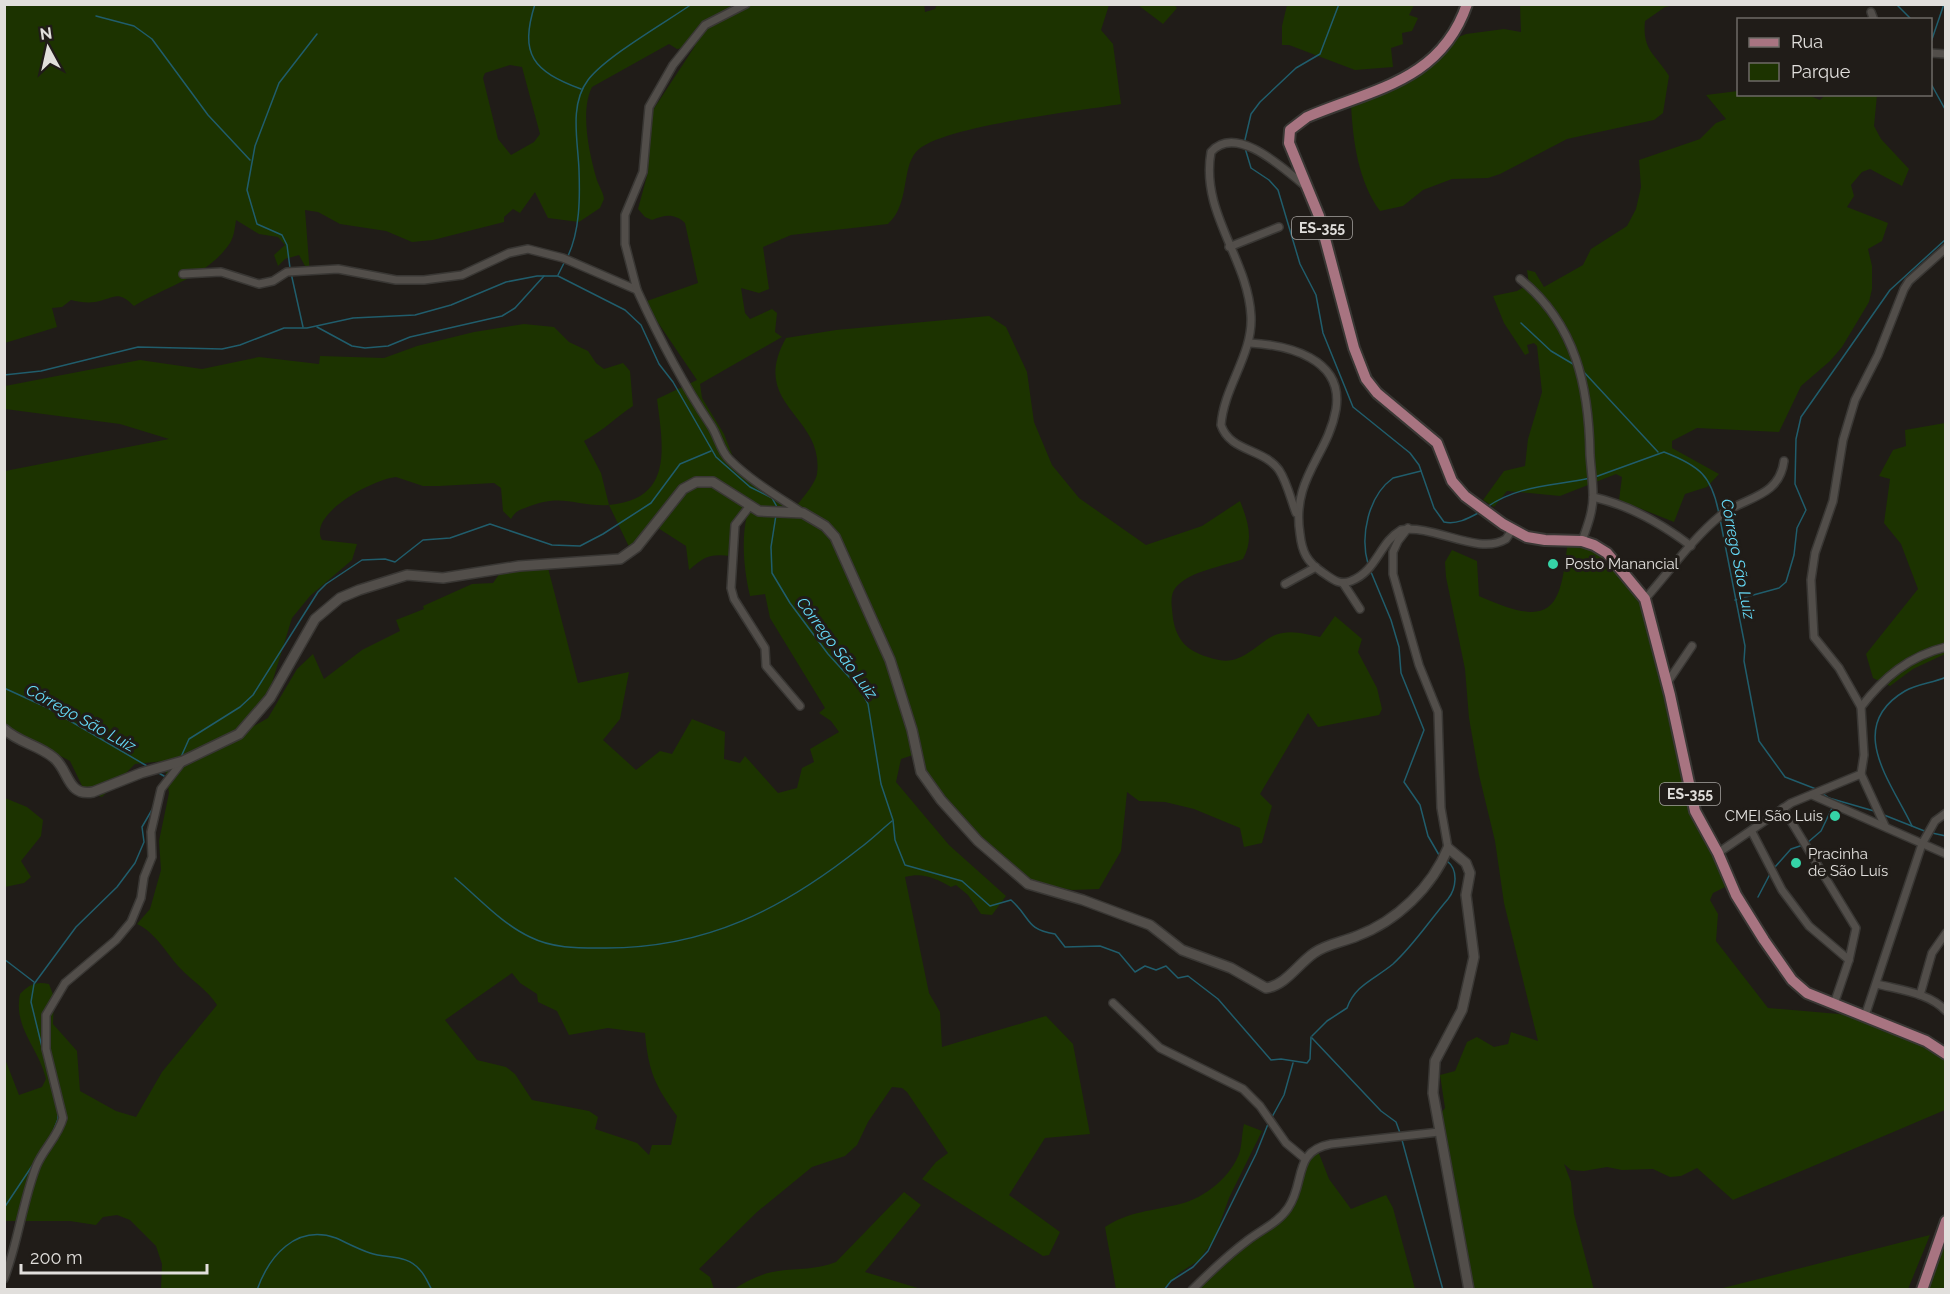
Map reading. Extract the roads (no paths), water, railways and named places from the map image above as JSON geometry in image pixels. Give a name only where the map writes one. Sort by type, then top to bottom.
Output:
[{"type":"main road","name":"ES-355","points":[[1467,4],[1451,36],[1423,68],[1296,124],[1290,130],[1288,143],[1319,216],[1354,348],[1366,379],[1377,393],[1437,443],[1445,456],[1452,481],[1478,506],[1512,530],[1527,537],[1582,541],[1607,554],[1645,599],[1667,684],[1695,811],[1718,853],[1736,895],[1792,980],[1807,993],[1943,1048]]},
{"type":"main road","points":[[1922,1290],[1946,1221]]},
{"type":"street","points":[[746,4],[705,24],[668,72],[649,107],[643,172],[625,216],[625,244],[637,290],[650,320],[692,398],[711,424],[724,454],[762,485],[825,526],[835,537],[880,633],[909,718],[921,772],[941,800],[978,841],[1028,884],[1083,900],[1150,925],[1192,955],[1231,968],[1266,988],[1281,983],[1324,947],[1360,936],[1388,919],[1423,891],[1434,877],[1448,848],[1441,808],[1438,712],[1419,665],[1394,574],[1393,552],[1408,528]]},
{"type":"street","points":[[1871,12],[1873,18]]},
{"type":"street","points":[[1304,185],[1263,152],[1232,143],[1216,147],[1212,152],[1209,181],[1213,202],[1250,301],[1250,343],[1228,393],[1221,425],[1232,443],[1262,455],[1279,470],[1296,513],[1304,554],[1316,567],[1342,583],[1360,609]]},
{"type":"street","points":[[1229,247],[1279,227]]},
{"type":"street","points":[[1885,826],[1861,774],[1864,755],[1861,707],[1839,668],[1814,637],[1810,598],[1815,553],[1833,501],[1843,440],[1855,400],[1878,355],[1904,288],[1946,248]]},
{"type":"street","points":[[183,274],[221,272],[259,284],[273,281],[287,272],[330,269],[408,281],[462,275],[509,253],[528,249],[563,258],[637,290]]},
{"type":"street","points":[[1520,279],[1550,307],[1576,357],[1585,397],[1593,485],[1593,497],[1582,541]]},
{"type":"street","points":[[1250,343],[1284,346],[1309,356],[1326,372],[1336,395],[1336,409],[1330,427],[1305,481],[1296,513]]},
{"type":"street","points":[[1645,599],[1713,521],[1769,488],[1781,475],[1784,461]]},
{"type":"street","points":[[4,729],[21,742],[56,759],[73,788],[88,793],[141,773],[183,761],[239,734],[270,698],[315,619],[340,598],[407,575],[443,578],[519,566],[587,564],[620,559],[637,547],[683,489],[696,482],[713,482],[749,507],[767,512],[803,513]]},
{"type":"street","points":[[1593,497],[1642,514],[1667,527],[1691,546]]},
{"type":"street","points":[[749,507],[735,525],[731,588],[734,598],[765,648],[766,666],[800,706]]},
{"type":"street","points":[[1342,583],[1357,578],[1371,568],[1395,533],[1408,528],[1489,544],[1506,539],[1512,530]]},
{"type":"street","points":[[1285,584],[1316,567]]},
{"type":"street","points":[[1667,684],[1692,646]]},
{"type":"street","points":[[1861,707],[1878,687],[1910,660],[1946,647]]},
{"type":"street","points":[[4,1279],[34,1174],[42,1153],[60,1128],[63,1118],[46,1049],[46,1015],[65,983],[127,929],[141,898],[144,877],[152,857],[151,832],[161,789],[183,761]]},
{"type":"street","points":[[1718,853],[1752,832],[1783,808],[1861,774]]},
{"type":"street","points":[[1812,795],[1924,842],[1946,854]]},
{"type":"street","points":[[1783,808],[1855,925],[1849,960],[1834,1004]]},
{"type":"street","points":[[1865,1016],[1924,842],[1932,825],[1946,813]]},
{"type":"street","points":[[1752,832],[1782,890],[1809,926],[1849,960]]},
{"type":"street","points":[[1448,848],[1466,863],[1470,873],[1466,895],[1474,957],[1462,1010],[1435,1060],[1433,1093],[1469,1290]]},
{"type":"street","points":[[1920,995],[1932,953],[1946,933]]},
{"type":"street","points":[[1877,984],[1920,995],[1938,1003],[1946,1011]]},
{"type":"street","points":[[1113,1003],[1160,1048],[1243,1089],[1260,1106],[1286,1143],[1304,1158]]},
{"type":"street","points":[[1192,1290],[1221,1262],[1284,1213],[1296,1194],[1304,1158],[1314,1149],[1330,1144],[1439,1132]]},
{"type":"waterway","points":[[535,4],[529,36],[534,59],[551,75],[581,89]]},
{"type":"waterway","points":[[568,256],[575,236],[578,214],[576,124],[578,101],[582,90],[596,71],[608,61],[692,4]]},
{"type":"waterway","points":[[1244,144],[1251,114],[1260,102],[1296,68],[1320,54],[1339,4]]},
{"type":"waterway","points":[[1896,4],[1910,18]]},
{"type":"waterway","points":[[1932,39],[1944,4]]},
{"type":"waterway","points":[[96,16],[134,26],[152,39],[208,115],[250,160]]},
{"type":"waterway","points":[[290,268],[287,245],[282,235],[257,224],[247,190],[255,146],[279,83],[317,34]]},
{"type":"waterway","points":[[1932,86],[1946,111]]},
{"type":"waterway","points":[[1245,148],[1251,168],[1269,180],[1278,190],[1300,264],[1316,295],[1323,333],[1353,407],[1410,453],[1419,465],[1434,508],[1444,522],[1458,522],[1480,512]]},
{"type":"waterway","points":[[1735,600],[1779,588],[1786,582],[1794,555],[1797,528],[1806,510],[1795,484],[1796,439],[1801,417],[1890,290],[1946,239]]},
{"type":"waterway","points":[[558,275],[564,263]]},
{"type":"waterway","points":[[291,273],[303,327]]},
{"type":"waterway","points":[[4,375],[41,371],[138,347],[222,349],[240,345],[284,328],[307,328],[353,318],[415,315],[451,305],[506,282],[537,276],[558,276],[625,310],[641,325],[659,364],[673,382],[716,457],[750,487],[772,498],[777,507]]},
{"type":"waterway","points":[[317,327],[352,346],[365,348],[388,346],[410,337],[502,316],[515,308],[544,276]]},
{"type":"waterway","points":[[1521,323],[1551,351],[1573,364]]},
{"type":"waterway","points":[[1582,370],[1658,452]]},
{"type":"waterway","name":"Córrego São Luiz","points":[[181,757],[189,739],[240,707],[253,695],[318,592],[362,560],[385,559],[395,562],[423,540],[450,538],[490,524],[552,545],[580,546],[651,503],[680,464],[711,451]]},
{"type":"waterway","name":"Córrego São Luiz","points":[[1595,477],[1664,452],[1687,462],[1702,474],[1713,490],[1719,514]]},
{"type":"waterway","name":"Córrego São Luiz","points":[[1368,564],[1366,529],[1377,495],[1393,478],[1421,471]]},
{"type":"waterway","name":"Córrego São Luiz","points":[[1487,507],[1524,490],[1590,478]]},
{"type":"waterway","name":"Córrego São Luiz","points":[[776,515],[771,547],[772,573],[790,603],[828,654],[860,689],[868,704],[881,784],[893,820],[895,840],[905,865],[962,881],[990,906],[1011,900],[1033,926],[1055,934],[1065,947],[1100,946],[1119,953],[1135,972],[1145,966],[1156,970],[1166,966],[1178,978],[1188,976],[1218,999],[1271,1060],[1281,1059],[1307,1063],[1310,1059],[1311,1037]]},
{"type":"waterway","name":"Córrego São Luiz","points":[[1720,519],[1745,646],[1744,661],[1759,741],[1785,777],[1816,789]]},
{"type":"waterway","name":"Córrego São Luiz","points":[[1371,572],[1391,620],[1399,647],[1401,673],[1424,730],[1404,782],[1420,805],[1428,836],[1439,855]]},
{"type":"waterway","points":[[1912,826],[1878,756],[1875,738],[1878,721],[1887,705],[1905,691],[1946,677]]},
{"type":"waterway","name":"Córrego São Luiz","points":[[4,688],[48,708],[147,766]]},
{"type":"waterway","name":"Córrego São Luiz","points":[[157,772],[164,776]]},
{"type":"waterway","name":"Córrego São Luiz","points":[[1822,793],[1829,798],[1874,811]]},
{"type":"waterway","points":[[1807,843],[1821,831],[1833,806]]},
{"type":"waterway","points":[[52,1088],[31,1002],[34,984],[76,927],[117,887],[135,863],[144,842],[142,827],[153,808]]},
{"type":"waterway","name":"Córrego São Luiz","points":[[1884,815],[1927,832]]},
{"type":"waterway","points":[[455,878],[510,925],[539,941],[577,948],[643,946],[677,941],[710,932],[742,921],[772,906],[831,870],[892,821]]},
{"type":"waterway","name":"Córrego São Luiz","points":[[1932,833],[1946,836]]},
{"type":"waterway","points":[[1775,867],[1791,849],[1803,845]]},
{"type":"waterway","name":"Córrego São Luiz","points":[[1312,1036],[1327,1021],[1347,1008],[1360,988],[1400,957],[1448,899],[1453,890],[1455,874],[1447,861]]},
{"type":"waterway","points":[[1758,897],[1770,874]]},
{"type":"waterway","points":[[4,959],[34,982]]},
{"type":"waterway","points":[[1312,1038],[1381,1111],[1396,1122],[1400,1133]]},
{"type":"waterway","points":[[1272,1117],[1284,1095],[1293,1063]]},
{"type":"waterway","points":[[52,1134],[58,1119],[58,1110]]},
{"type":"waterway","points":[[1164,1290],[1171,1281],[1193,1267],[1208,1251],[1256,1154],[1268,1124]]},
{"type":"waterway","points":[[1402,1140],[1443,1290]]},
{"type":"waterway","points":[[4,1208],[32,1166]]},
{"type":"waterway","points":[[257,1290],[262,1277],[277,1255],[286,1246],[308,1235],[336,1238],[370,1253],[409,1261],[422,1272],[432,1290]]},
{"type":"place","name":"Posto Manancial","points":[[1553,564]]},
{"type":"place","name":"CMEI São Luis","points":[[1835,816]]},
{"type":"place","name":"Pracinha de São Luís","points":[[1796,863]]}]
